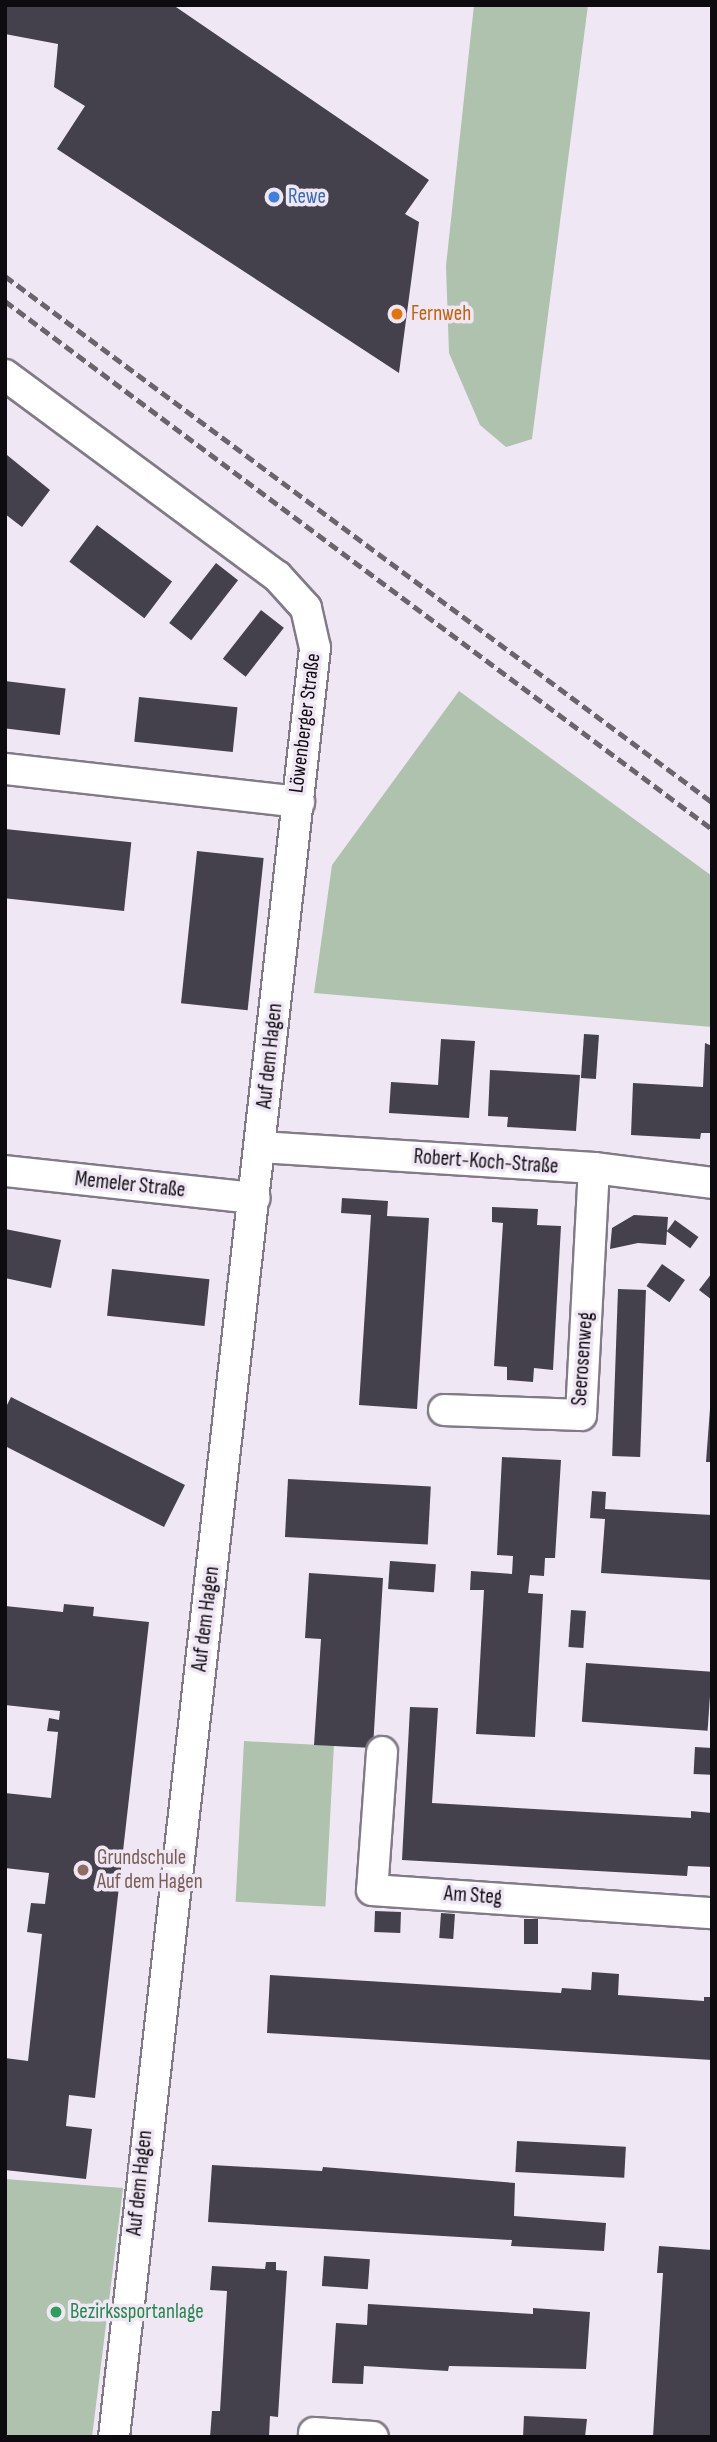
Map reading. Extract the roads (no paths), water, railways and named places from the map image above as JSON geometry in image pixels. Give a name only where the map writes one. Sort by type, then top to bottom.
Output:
[{"type":"street","name":"Löwenberger Straße","points":[[5,375],[276,576],[306,608],[315,648],[299,802],[5,769]]},
{"type":"street","name":"Auf dem Hagen","points":[[114,2437],[149,2097],[299,802]]},
{"type":"street","name":"Robert-Koch-Straße","points":[[260,1147],[594,1168],[712,1183]]},
{"type":"street","name":"Seerosenweg","points":[[444,1410],[581,1415],[594,1168]]},
{"type":"street","name":"Memeler Straße","points":[[5,1171],[255,1198]]},
{"type":"street","name":"Am Steg","points":[[382,1752],[372,1889],[712,1913]]},
{"type":"street","points":[[314,2433],[373,2437]]},
{"type":"railway","points":[[5,276],[712,802]]},
{"type":"railway","points":[[5,301],[712,829]]},
{"type":"place","name":"Rewe","points":[[274,197]]},
{"type":"place","name":"Fernweh","points":[[397,314]]},
{"type":"place","name":"Grundschule Auf dem Hagen","points":[[83,1870]]},
{"type":"place","name":"Bezirkssportanlage","points":[[56,2312]]}]
